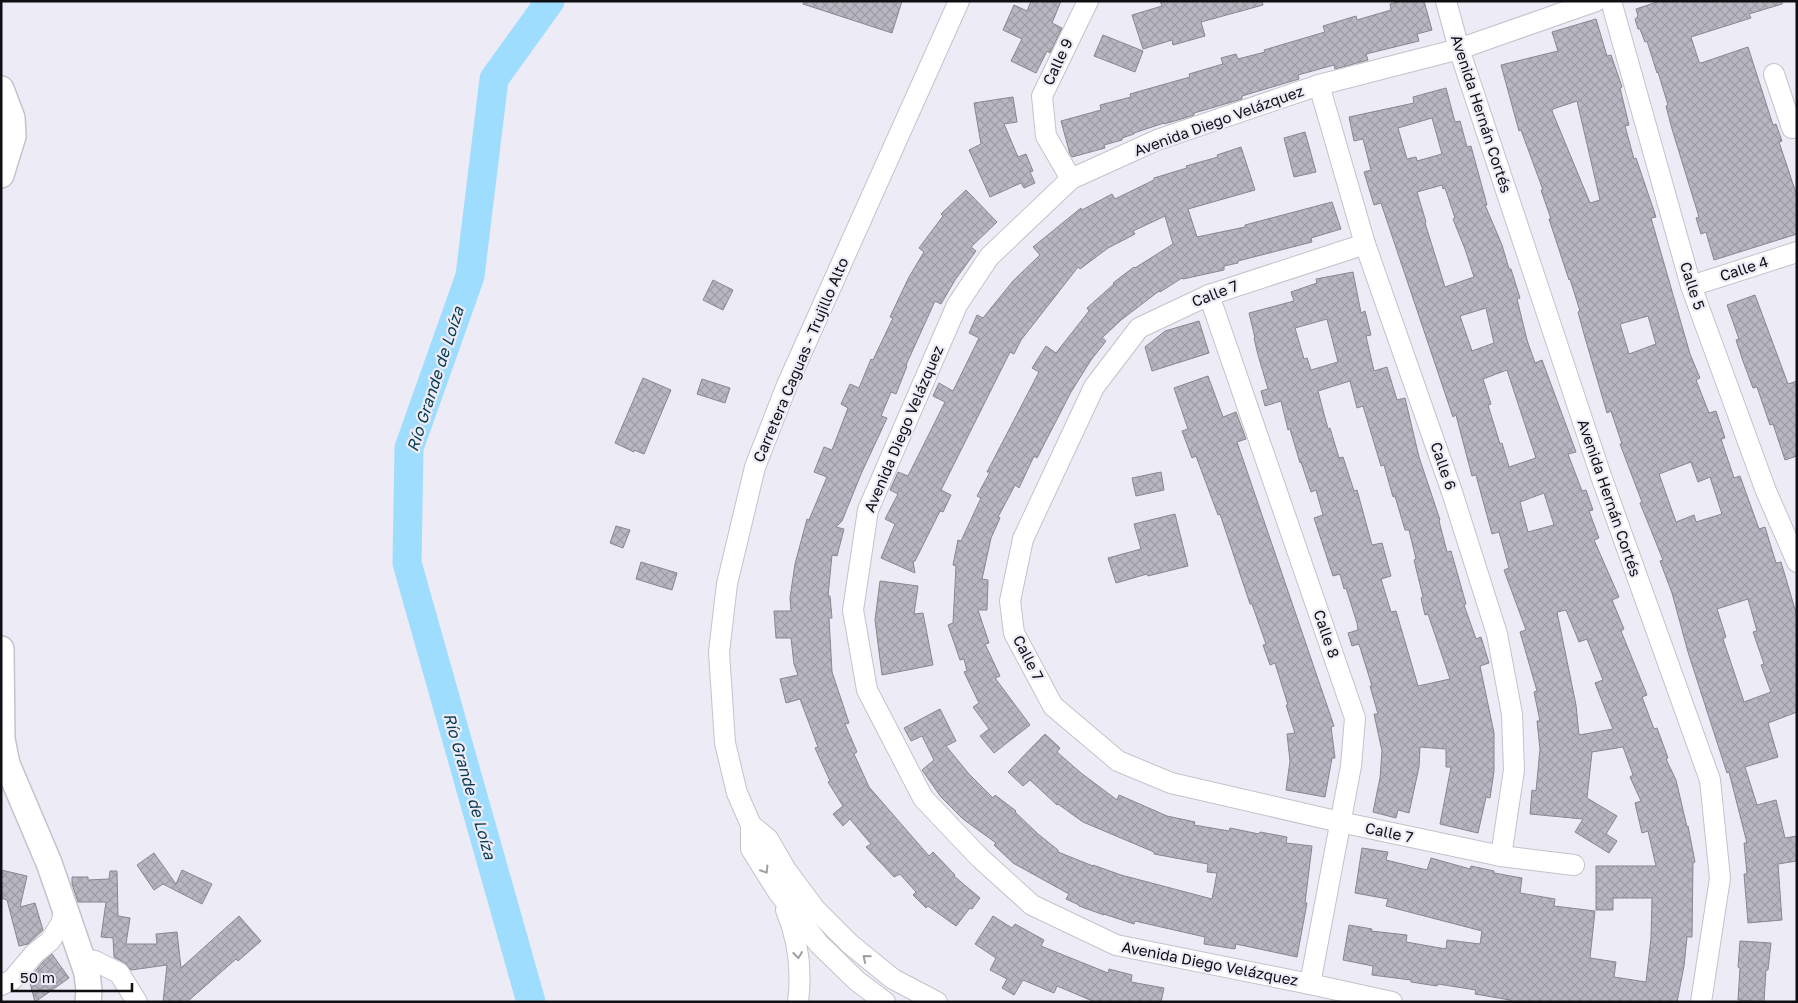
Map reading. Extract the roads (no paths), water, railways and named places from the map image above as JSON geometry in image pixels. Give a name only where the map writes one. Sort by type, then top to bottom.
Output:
[{"type":"main road","points":[[1,89],[12,118],[13,136],[1,175]]},
{"type":"main road","points":[[1,649],[2,739],[7,764],[49,863],[82,958],[87,973],[88,1002]]},
{"type":"street","name":"Carretera Caguas - Trujillo Alto","points":[[937,1002],[890,995],[857,981],[835,961],[805,927],[778,892],[751,849],[751,825],[737,794],[725,743],[720,652],[727,584],[755,467],[787,385],[959,1]]},
{"type":"street","name":"Calle 9","points":[[1071,179],[1046,136],[1042,96],[1088,1]]},
{"type":"street","name":"Avenida Hernán Cortés","points":[[1446,1],[1459,49],[1601,476],[1710,780],[1720,878],[1701,1002]]},
{"type":"street","name":"Avenida Diego Velázquez","points":[[1392,1002],[1116,945],[1032,905],[979,857],[923,798],[867,690],[853,610],[868,510],[956,305],[989,257],[1071,179],[1157,140],[1319,85],[1459,49],[1596,1]]},
{"type":"street","name":"Calle 5","points":[[1611,1],[1690,286],[1766,491],[1797,562]]},
{"type":"street","points":[[1774,74],[1790,98],[1792,128]]},
{"type":"street","name":"Calle 6","points":[[1319,85],[1364,244],[1452,492],[1497,634],[1512,714],[1514,770],[1501,856]]},
{"type":"street","name":"Calle 7","points":[[1364,244],[1209,295],[1139,328],[1094,387],[1023,539],[1010,601],[1014,633],[1053,706],[1118,761],[1171,783],[1340,822],[1501,856],[1574,865]]},
{"type":"street","name":"Calle 4","points":[[1690,286],[1797,252]]},
{"type":"street","name":"Calle 8","points":[[1209,295],[1354,718],[1351,766],[1310,984]]},
{"type":"street","name":"Carretera Caguas - Trujillo Alto","points":[[751,825],[768,839],[786,870],[815,909],[850,944],[890,995]]},
{"type":"street","points":[[778,892],[787,913],[797,947],[800,974],[798,1002]]},
{"type":"street","points":[[1,985],[12,980],[35,953],[50,941],[61,924],[65,909]]},
{"type":"street","points":[[82,958],[94,961],[120,973],[137,1002]]},
{"type":"waterway","name":"Río Grande de Loíza","points":[[531,1002],[407,563],[409,448],[470,276],[494,79],[550,1]]}]
